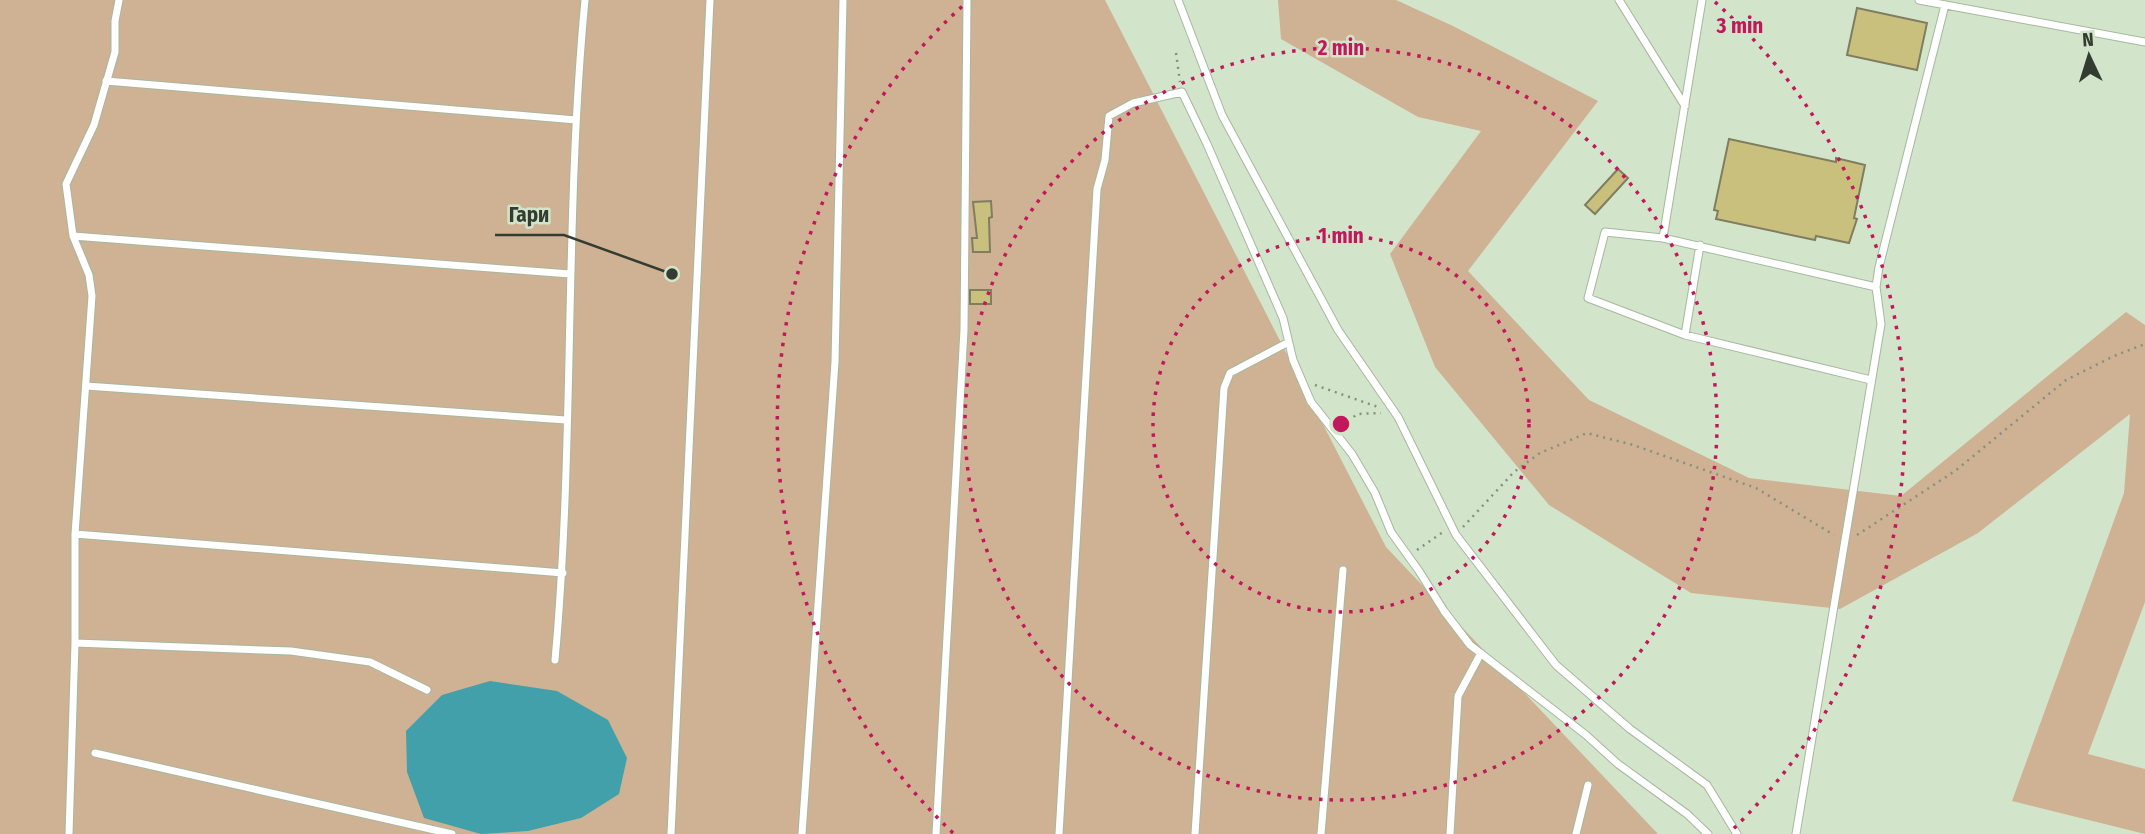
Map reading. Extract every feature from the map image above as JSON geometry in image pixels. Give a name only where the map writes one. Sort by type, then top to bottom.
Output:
[{"type":"lane","points":[[69,834],[75,643],[75,534],[92,296],[89,275],[73,236],[66,184],[93,125],[115,52],[115,21],[119,0]]},
{"type":"lane","points":[[555,660],[563,573],[570,274],[576,120],[585,0]]},
{"type":"lane","points":[[670,834],[710,0]]},
{"type":"lane","points":[[802,834],[811,667],[835,362],[842,0]]},
{"type":"lane","points":[[936,834],[964,330],[967,0]]},
{"type":"lane","points":[[1178,0],[1222,115],[1338,330],[1395,413],[1456,535],[1556,665],[1630,729],[1707,785],[1737,834]]},
{"type":"lane","points":[[1619,0],[1685,106]]},
{"type":"lane","points":[[1663,238],[1702,0]]},
{"type":"lane","points":[[1919,0],[2145,42]]},
{"type":"lane","points":[[1796,834],[1881,324],[1876,287],[1879,267],[1945,5]]},
{"type":"lane","points":[[106,81],[576,120]]},
{"type":"lane","points":[[1059,834],[1097,189],[1105,160],[1109,116],[1133,103],[1182,92],[1208,144],[1283,318],[1293,360],[1311,401],[1344,444],[1375,493],[1391,533],[1444,611],[1470,645],[1586,735],[1618,764],[1687,814],[1708,834]]},
{"type":"lane","points":[[1871,380],[1685,335],[1588,298],[1605,232],[1700,245],[1876,287]]},
{"type":"lane","points":[[73,236],[570,274]]},
{"type":"lane","points":[[1685,335],[1700,245]]},
{"type":"lane","points":[[1195,834],[1224,388],[1230,373],[1284,344]]},
{"type":"lane","points":[[86,386],[566,420]]},
{"type":"lane","points":[[75,534],[563,573]]},
{"type":"lane","points":[[1321,834],[1343,570]]},
{"type":"lane","points":[[75,643],[291,651],[370,662],[427,690]]},
{"type":"lane","points":[[1450,834],[1458,696],[1481,653]]},
{"type":"lane","points":[[95,753],[452,834]]},
{"type":"lane","points":[[1576,834],[1588,785]]},
{"type":"path","points":[[1176,54],[1182,92]]},
{"type":"path","points":[[1456,535],[1514,472],[1540,453],[1587,433],[1633,444],[1756,488],[1846,542],[1955,471],[2066,380],[2145,344]]},
{"type":"path","points":[[1302,380],[1395,413]]},
{"type":"path","points":[[1344,444],[1343,425],[1357,414],[1395,413]]},
{"type":"path","points":[[1408,556],[1452,526]]},
{"type":"shaded area","points":[[0,0],[1105,0],[1386,547],[1658,834],[0,834]]},
{"type":"shaded area","points":[[1278,0],[1396,0],[1453,26],[1598,101],[1468,271],[1589,400],[1749,478],[1901,496],[2126,312],[2145,325],[2145,602],[2088,754],[2145,769],[2145,834],[2012,801],[2124,493],[2130,414],[1978,533],[1840,609],[1691,593],[1549,505],[1435,367],[1390,254],[1481,131],[1418,117],[1281,39]]},
{"type":"water","points":[[490,681],[557,691],[608,720],[627,758],[619,794],[581,818],[528,831],[481,834],[424,818],[407,772],[406,731],[442,695]]},
{"type":"building","points":[[1857,8],[1927,23],[1917,70],[1847,55]]},
{"type":"building","points":[[1729,139],[1836,162],[1836,158],[1865,165],[1854,218],[1857,219],[1849,243],[1816,236],[1815,240],[1716,219],[1718,211],[1714,210]]},
{"type":"building","points":[[1618,169],[1628,178],[1595,214],[1585,205]]},
{"type":"building","points":[[991,201],[990,252],[973,252],[972,238],[977,238],[973,202]]},
{"type":"building","points":[[970,290],[991,290],[991,304],[970,304]]},
{"type":"place","name":"Гари","points":[[672,274]]}]
